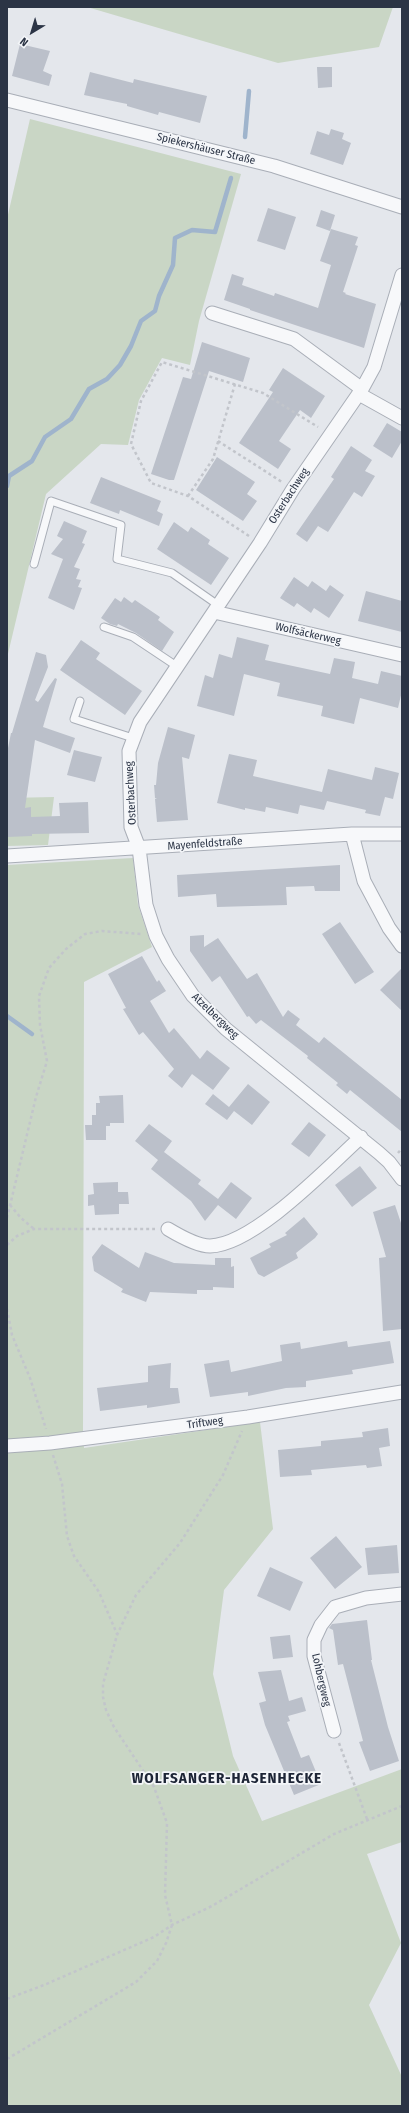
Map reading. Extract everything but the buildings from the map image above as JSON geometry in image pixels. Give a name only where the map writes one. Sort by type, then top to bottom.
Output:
[{"type":"street","name":"Spiekershäuser Straße","points":[[7,100],[274,166],[402,207]]},
{"type":"street","name":"Osterbachweg","points":[[139,848],[131,827],[129,751],[140,722],[178,667],[329,434],[360,391],[374,367],[402,275]]},
{"type":"street","points":[[212,313],[294,339],[360,391],[402,418]]},
{"type":"street","name":"Wolfsäckerweg","points":[[216,609],[402,655]]},
{"type":"street","points":[[352,834],[364,881],[389,928],[402,946]]},
{"type":"street","name":"Mayenfeldstraße","points":[[7,856],[352,834],[402,834]]},
{"type":"street","name":"Atzelbergweg","points":[[139,848],[146,906],[156,936],[176,971],[193,996],[226,1029],[361,1137],[389,1162],[402,1179]]},
{"type":"street","points":[[168,1229],[184,1238],[209,1246],[239,1238],[272,1217],[361,1137]]},
{"type":"street","name":"Triftweg","points":[[7,1446],[50,1443],[248,1417],[402,1392]]},
{"type":"street","name":"Lohbergweg","points":[[334,1731],[314,1656],[314,1640],[321,1625],[335,1606],[366,1598],[402,1594]]},
{"type":"lane","points":[[34,564],[51,501],[121,525],[117,559],[172,573],[216,609]]},
{"type":"lane","points":[[104,628],[133,637],[178,667]]},
{"type":"lane","points":[[80,701],[74,719],[133,738]]},
{"type":"path","points":[[260,542],[188,496],[151,483],[131,444],[141,400],[162,362],[263,393],[329,434]]},
{"type":"path","points":[[188,496],[212,459],[235,384]]},
{"type":"path","points":[[218,441],[293,489]]},
{"type":"path","points":[[7,1218],[36,1097],[47,1061],[40,1025],[39,996],[49,968],[66,949],[85,934],[102,931],[156,936]]},
{"type":"path","points":[[10,1204],[21,1218],[34,1229]]},
{"type":"path","points":[[7,1245],[17,1236],[34,1229],[168,1229]]},
{"type":"path","points":[[7,1309],[12,1335],[30,1378],[62,1484],[67,1536],[74,1556],[99,1592],[117,1635]]},
{"type":"path","points":[[7,2059],[110,1999],[136,1982],[157,1961],[172,1925],[165,1896],[168,1839],[167,1823],[163,1807],[144,1771],[114,1727],[106,1710],[103,1697],[103,1684],[117,1635],[136,1595],[180,1543],[223,1475],[248,1417]]},
{"type":"path","points":[[334,1731],[367,1819]]},
{"type":"path","points":[[7,1999],[108,1958],[154,1937],[172,1925],[212,1906],[334,1834],[367,1819],[402,1806]]},
{"type":"green space","points":[[87,7],[393,7],[379,47],[278,63]]},
{"type":"green space","points":[[30,119],[241,174],[199,321],[190,365],[162,358],[139,400],[128,445],[101,444],[46,494],[7,658],[7,219]]},
{"type":"green space","points":[[54,797],[48,845],[7,846],[7,798]]},
{"type":"green space","points":[[133,858],[138,905],[152,947],[84,982],[84,1448],[260,1422],[273,1529],[224,1590],[213,1674],[233,1756],[262,1821],[402,1769],[402,1842],[367,1854],[401,1943],[369,2005],[402,2077],[402,2106],[7,2106],[7,865]]},
{"type":"waterway","points":[[245,137],[249,91]]},
{"type":"waterway","points":[[7,486],[9,476],[32,461],[45,437],[71,419],[89,389],[107,379],[120,365],[131,346],[141,321],[155,311],[159,296],[173,265],[175,238],[192,230],[215,232],[231,178]]},
{"type":"waterway","points":[[7,1016],[32,1034]]},
{"type":"district","name":"WOLFSANGER-HASENHECKE","points":[[227,1779]]}]
